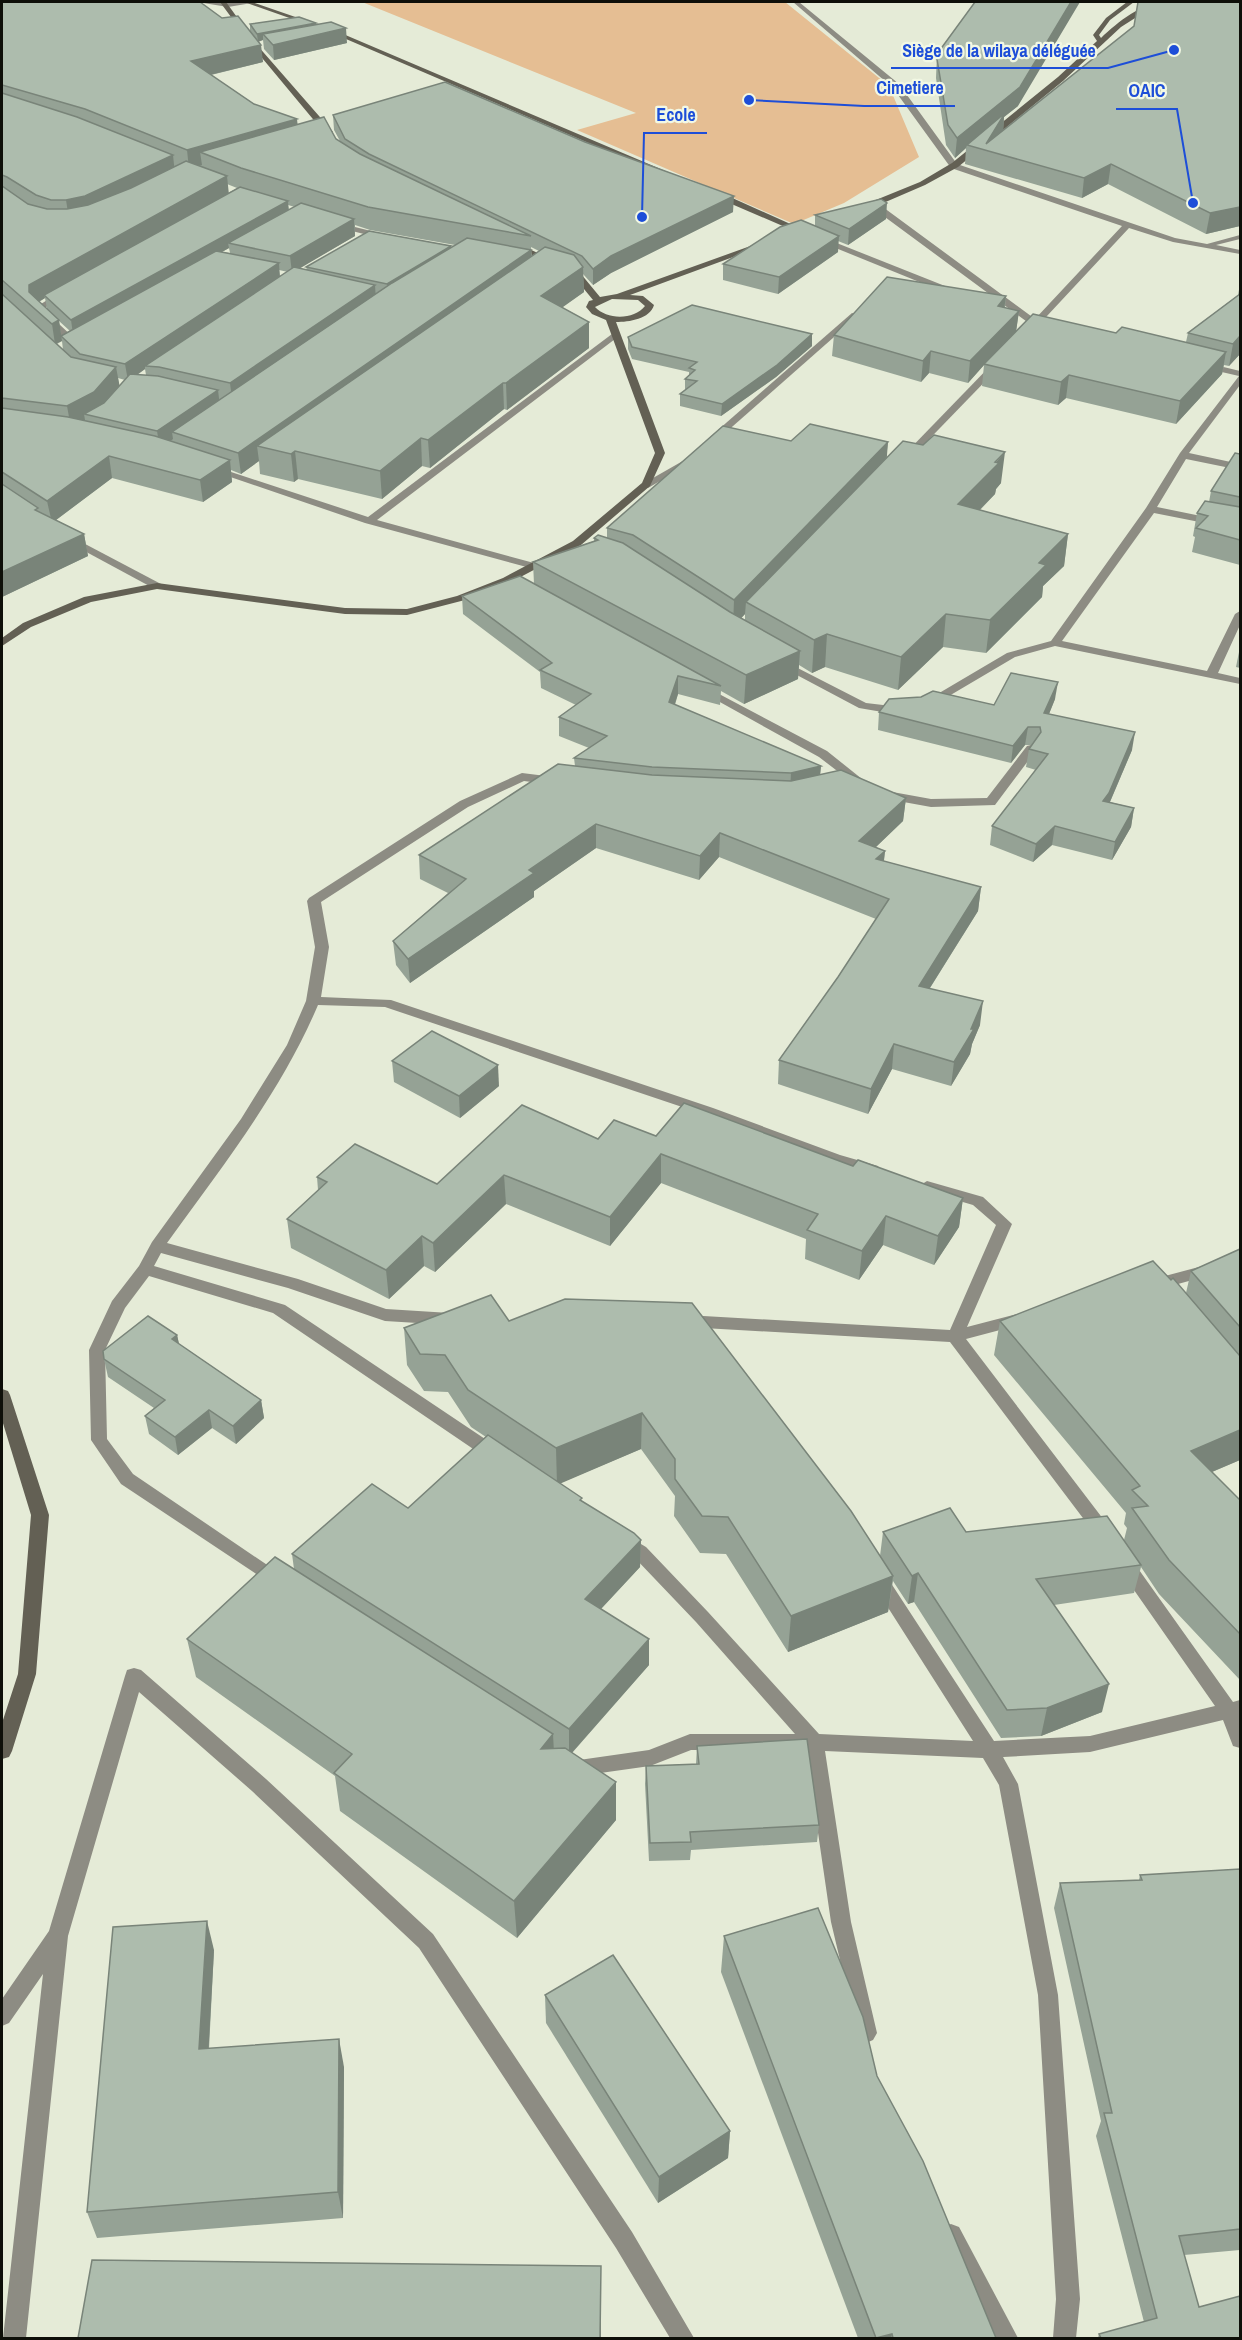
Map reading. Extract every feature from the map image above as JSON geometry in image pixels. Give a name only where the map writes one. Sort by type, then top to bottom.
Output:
[{"type":"main road","points":[[248,2],[334,32],[671,175]]},
{"type":"main road","points":[[1099,40],[1095,35],[1100,28],[1131,2]]},
{"type":"main road","points":[[853,212],[954,166],[1063,76],[1099,40],[1110,35],[1128,17],[1141,9],[1167,2]]},
{"type":"main road","points":[[225,3],[255,45],[331,137]]},
{"type":"main road","points":[[311,36],[334,32]]},
{"type":"main road","points":[[255,45],[266,44]]},
{"type":"main road","points":[[704,189],[802,231]]},
{"type":"main road","points":[[792,234],[812,227]]},
{"type":"main road","points":[[504,240],[578,276],[597,299]]},
{"type":"main road","points":[[646,301],[649,309],[645,313],[630,318],[610,318],[592,311],[590,307],[597,299],[621,295],[772,241]]},
{"type":"main road","points":[[665,289],[704,265]]},
{"type":"main road","points":[[621,295],[646,301],[656,295]]},
{"type":"main road","points":[[2,643],[27,625],[88,599],[157,586],[345,611],[407,612],[461,598],[507,580],[534,566],[577,543],[644,486],[660,453],[610,318]]},
{"type":"main road","points":[[2,1395],[40,1515],[27,1674],[2,1751]]},
{"type":"street","points":[[200,2],[248,2]]},
{"type":"street","points":[[796,2],[896,86],[954,166],[1173,240],[1240,252]]},
{"type":"street","points":[[318,136],[331,137]]},
{"type":"street","points":[[873,204],[1035,323]]},
{"type":"street","points":[[323,221],[389,238]]},
{"type":"street","points":[[1019,340],[1128,224]]},
{"type":"street","points":[[802,231],[902,274],[958,294]]},
{"type":"street","points":[[358,240],[368,234]]},
{"type":"street","points":[[1204,246],[1240,237]]},
{"type":"street","points":[[532,265],[578,276]]},
{"type":"street","points":[[893,281],[902,274]]},
{"type":"street","points":[[67,292],[37,309],[72,341]]},
{"type":"street","points":[[706,445],[867,305]]},
{"type":"street","points":[[1002,311],[1047,326]]},
{"type":"street","points":[[62,347],[82,336]]},
{"type":"street","points":[[369,521],[615,336]]},
{"type":"street","points":[[897,467],[1003,357]]},
{"type":"street","points":[[1195,363],[1240,374]]},
{"type":"street","points":[[1054,643],[1151,509],[1183,455],[1240,379]]},
{"type":"street","points":[[644,486],[684,464],[698,453]]},
{"type":"street","points":[[1183,455],[1240,467]]},
{"type":"street","points":[[203,466],[248,476],[369,521],[534,566],[568,560]]},
{"type":"street","points":[[1151,509],[1240,528]]},
{"type":"street","points":[[63,536],[157,586]]},
{"type":"street","points":[[507,580],[528,591]]},
{"type":"street","points":[[1211,675],[1240,614]]},
{"type":"street","points":[[774,659],[834,693],[864,706],[890,711],[915,711],[1011,655],[1054,643],[1240,681]]},
{"type":"street","points":[[690,682],[823,754],[861,783],[884,794],[931,803],[991,802],[1031,749]]},
{"type":"street","points":[[292,1591],[127,1479],[99,1440],[97,1350],[118,1305],[145,1269],[157,1246],[246,1122],[294,1045],[313,1001],[322,947],[314,901],[464,804],[522,777],[569,782]]},
{"type":"street","points":[[840,787],[861,783]]},
{"type":"street","points":[[313,1001],[386,1003],[708,1111],[835,1159],[890,1175]]},
{"type":"street","points":[[912,1182],[978,1201],[1004,1224],[955,1336]]},
{"type":"street","points":[[157,1246],[292,1283],[384,1315],[468,1320]]},
{"type":"street","points":[[1167,1302],[1147,1286],[1240,1262]]},
{"type":"street","points":[[145,1269],[279,1309],[512,1466]]},
{"type":"street","points":[[668,1322],[691,1321],[955,1336],[1036,1315]]},
{"type":"street","points":[[691,1321],[705,1340]]},
{"type":"street","points":[[955,1336],[1235,1710],[1240,1740]]},
{"type":"street","points":[[611,1532],[640,1552],[702,1617],[814,1742],[841,1922],[871,2055]]},
{"type":"street","points":[[867,1561],[989,1750],[1008,1784],[1048,1995],[1068,2299],[1065,2338]]},
{"type":"street","points":[[14,2338],[58,1936],[134,1676],[259,1785],[426,1941],[624,2240],[683,2338]]},
{"type":"street","points":[[560,1763],[570,1769],[650,1758],[690,1742],[814,1742],[989,1750],[1090,1744],[1235,1710]]},
{"type":"street","points":[[2,2016],[58,1936]]},
{"type":"street","points":[[940,2214],[1007,2338]]},
{"type":"shaded area","points":[[362,2],[785,2],[889,86],[919,157],[844,203],[794,224],[577,130],[636,113]]},
{"type":"building","points":[[2,2],[200,2],[222,18],[238,16],[261,45],[191,61],[254,104],[297,119],[187,150],[85,109],[2,85]]},
{"type":"building","points":[[975,2],[1071,2],[1020,87],[957,138],[948,125],[937,59],[940,54],[937,54]]},
{"type":"building","points":[[1138,2],[1240,2],[1240,207],[1210,213],[1111,164],[1084,178],[967,145],[1005,113],[986,144],[1134,26]]},
{"type":"building","points":[[299,17],[316,23],[257,34],[250,24]]},
{"type":"building","points":[[331,22],[346,28],[273,45],[263,34]]},
{"type":"building","points":[[445,82],[585,142],[734,196],[611,256],[593,269],[582,256],[369,154],[345,139],[333,115]]},
{"type":"building","points":[[2,93],[77,117],[173,155],[85,196],[51,200],[36,195],[2,175]]},
{"type":"building","points":[[324,117],[336,139],[360,154],[531,236],[368,207],[241,168],[200,152]]},
{"type":"building","points":[[186,161],[227,176],[29,285],[29,292],[59,320],[52,324],[2,280],[2,186],[28,204],[47,209],[67,209],[88,205],[131,188]]},
{"type":"building","points":[[240,187],[288,201],[71,320],[44,295]]},
{"type":"building","points":[[881,199],[887,203],[849,229],[815,215]]},
{"type":"building","points":[[301,203],[354,219],[290,256],[228,243]]},
{"type":"building","points":[[801,220],[839,236],[779,277],[723,264],[780,227]]},
{"type":"building","points":[[369,231],[451,246],[387,284],[306,267]]},
{"type":"building","points":[[467,238],[531,250],[238,453],[172,432],[392,283]]},
{"type":"building","points":[[545,247],[574,255],[583,267],[541,296],[589,322],[428,440],[421,438],[380,471],[295,451],[291,454],[257,446]]},
{"type":"building","points":[[216,251],[279,263],[125,364],[80,354],[61,336]]},
{"type":"building","points":[[294,267],[375,285],[230,383],[145,366]]},
{"type":"building","points":[[887,277],[1006,296],[998,306],[1019,311],[970,361],[931,351],[923,361],[834,335]]},
{"type":"building","points":[[2,294],[71,357],[116,367],[94,392],[67,406],[2,398]]},
{"type":"building","points":[[1240,294],[1240,336],[1233,344],[1188,333]]},
{"type":"building","points":[[692,305],[812,334],[777,365],[722,404],[680,394],[697,381],[685,379],[695,370],[689,368],[697,362],[632,347],[628,337]]},
{"type":"building","points":[[1033,314],[1116,333],[1122,327],[1226,352],[1180,401],[1069,375],[1061,382],[984,364]]},
{"type":"building","points":[[130,374],[158,376],[218,390],[157,431],[84,414],[104,403]]},
{"type":"building","points":[[2,408],[68,417],[155,436],[230,460],[200,480],[109,456],[47,501],[2,472]]},
{"type":"building","points":[[810,424],[888,442],[734,600],[633,535],[607,528],[723,426],[791,441]]},
{"type":"building","points":[[934,435],[1005,452],[995,462],[999,463],[958,504],[1068,534],[1039,563],[1046,565],[990,620],[946,614],[901,657],[827,634],[814,640],[746,602],[903,441],[923,445]]},
{"type":"building","points":[[1235,453],[1240,454],[1240,497],[1211,491]]},
{"type":"building","points":[[2,484],[38,508],[35,510],[84,534],[2,572]]},
{"type":"building","points":[[1205,501],[1240,507],[1240,540],[1196,528],[1208,516],[1197,513]]},
{"type":"building","points":[[598,535],[623,543],[730,612],[800,651],[746,675],[533,562],[598,540],[594,538]]},
{"type":"building","points":[[520,576],[721,686],[678,676],[669,702],[821,766],[791,773],[652,767],[574,758],[607,736],[559,717],[591,694],[540,670],[552,663],[462,596]]},
{"type":"building","points":[[1011,673],[1058,682],[1044,713],[1135,732],[1109,793],[1103,801],[1134,808],[1115,842],[1055,826],[1036,844],[992,826],[1048,754],[1029,749],[1041,732],[1040,727],[1028,727],[1013,746],[879,712],[889,699],[921,697],[933,691],[994,705]]},
{"type":"building","points":[[558,764],[652,775],[791,781],[841,770],[906,798],[859,841],[885,851],[876,859],[981,887],[919,986],[983,1001],[971,1029],[974,1029],[954,1062],[894,1044],[871,1089],[779,1060],[838,977],[889,899],[720,833],[700,856],[596,824],[529,870],[534,873],[408,959],[393,941],[466,879],[419,855]]},
{"type":"building","points":[[432,1031],[498,1065],[459,1096],[392,1061]]},
{"type":"building","points":[[684,1103],[853,1166],[858,1160],[963,1198],[938,1236],[886,1216],[862,1251],[807,1230],[818,1214],[661,1154],[610,1217],[504,1175],[433,1243],[422,1236],[386,1270],[287,1219],[327,1182],[317,1177],[355,1144],[437,1184],[522,1105],[598,1139],[614,1120],[656,1136]]},
{"type":"building","points":[[1240,1249],[1240,1327],[1191,1271]]},
{"type":"building","points":[[1153,1261],[1171,1280],[1173,1278],[1240,1356],[1240,1430],[1191,1451],[1240,1500],[1240,1634],[1169,1560],[1132,1508],[1148,1506],[1132,1490],[1140,1486],[1000,1321]]},
{"type":"building","points":[[491,1295],[509,1321],[565,1299],[692,1303],[851,1511],[893,1576],[791,1616],[728,1517],[702,1516],[675,1479],[675,1459],[642,1413],[556,1448],[468,1390],[445,1355],[420,1354],[404,1328]]},
{"type":"building","points":[[148,1316],[177,1335],[172,1339],[261,1400],[233,1426],[209,1410],[175,1437],[145,1416],[165,1400],[104,1359],[103,1351]]},
{"type":"building","points":[[488,1435],[582,1498],[580,1500],[634,1533],[641,1540],[585,1599],[649,1639],[569,1729],[292,1554],[372,1484],[408,1508]]},
{"type":"building","points":[[950,1508],[966,1532],[1107,1516],[1141,1565],[1036,1579],[1109,1684],[1047,1708],[1007,1710],[918,1573],[912,1576],[883,1532]]},
{"type":"building","points":[[275,1557],[553,1734],[541,1749],[565,1748],[616,1782],[514,1901],[334,1773],[352,1754],[187,1639]]},
{"type":"building","points":[[807,1739],[819,1825],[690,1832],[691,1842],[650,1843],[646,1766],[699,1764],[697,1746]]},
{"type":"building","points":[[1240,1869],[1240,2229],[1179,2236],[1199,2307],[1240,2296],[1240,2338],[1101,2338],[1099,2334],[1157,2318],[1104,2113],[1112,2113],[1060,1883],[1142,1880],[1140,1875]]},
{"type":"building","points":[[818,1908],[863,2017],[877,2076],[923,2161],[996,2338],[893,2338],[892,2334],[876,2338],[724,1936]]},
{"type":"building","points":[[207,1921],[199,2049],[339,2039],[338,2192],[87,2212],[113,1927]]},
{"type":"building","points":[[613,1955],[730,2131],[659,2177],[545,1995]]},
{"type":"building","points":[[92,2260],[601,2266],[600,2338],[78,2338]]},
{"type":"place","name":"Siège de la wilaya déléguée","points":[[1174,50]]},
{"type":"place","name":"Cimetiere","points":[[749,100]]},
{"type":"place","name":"OAIC","points":[[1193,203]]},
{"type":"place","name":"Ecole","points":[[642,217]]}]
